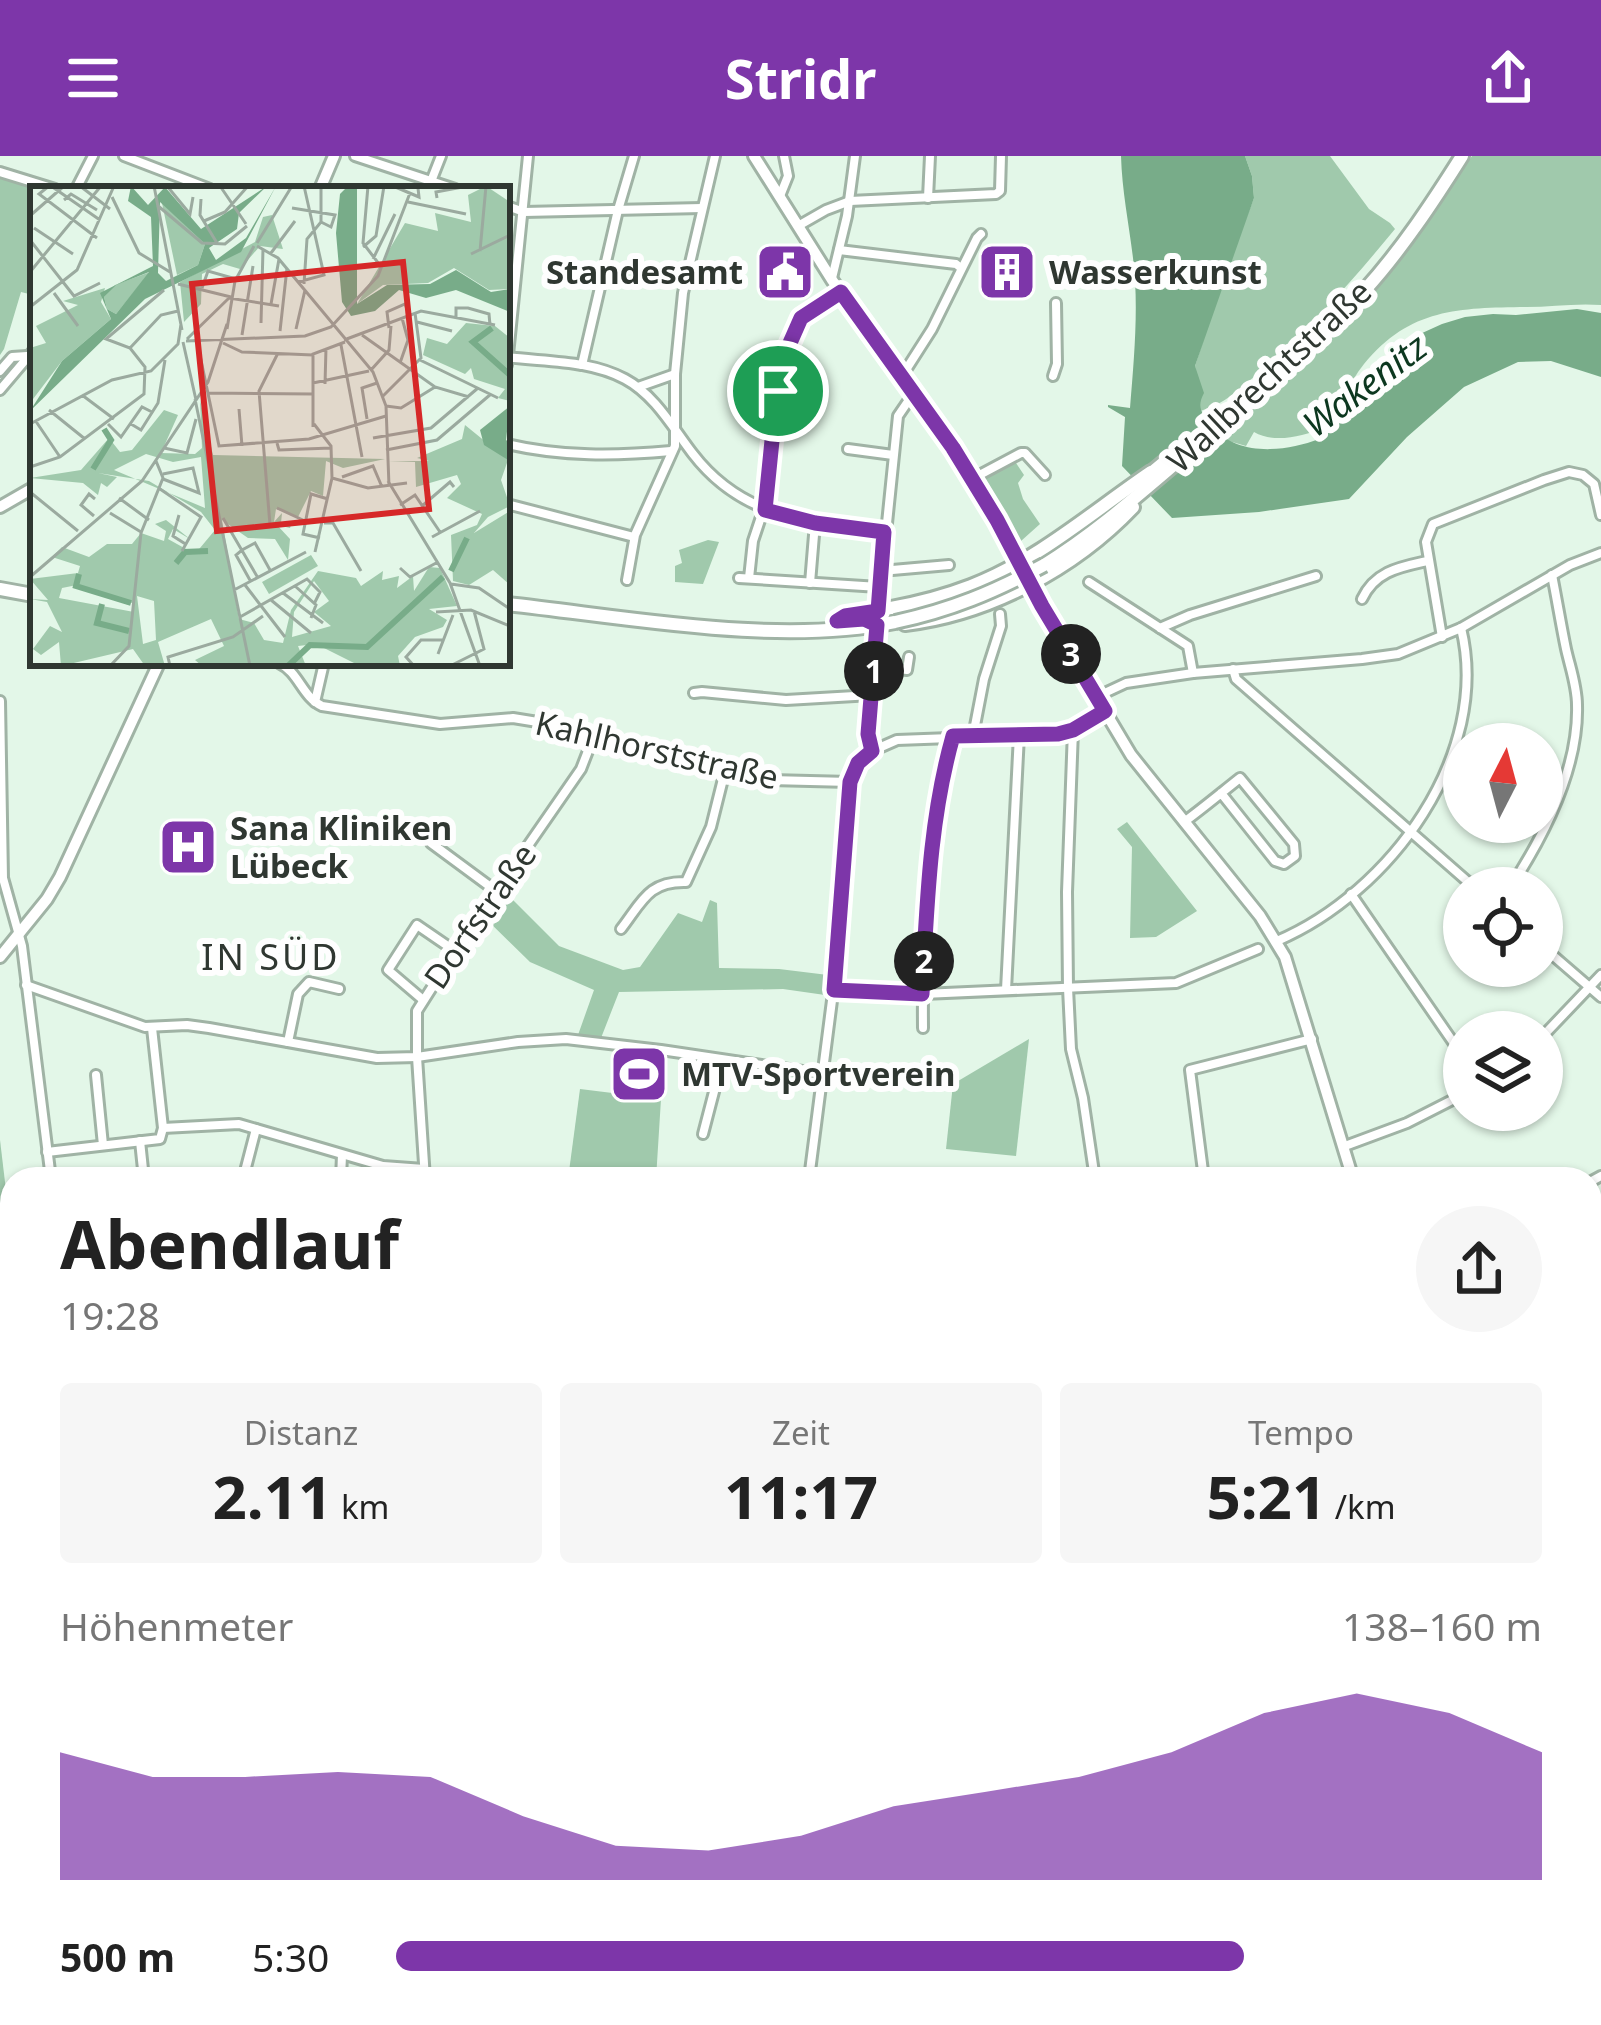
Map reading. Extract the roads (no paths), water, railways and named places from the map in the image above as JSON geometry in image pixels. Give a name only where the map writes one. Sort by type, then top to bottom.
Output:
[{"type":"main road","points":[[321,186],[334,156]]},
{"type":"main road","points":[[754,156],[832,280],[972,479],[1131,755],[1277,941],[1350,1167]]},
{"type":"main road","name":"Wallbrechtstraße","points":[[1041,564],[1162,469],[1310,337],[1363,283],[1458,156]]},
{"type":"main road","points":[[0,507],[30,492]]},
{"type":"main road","points":[[882,619],[1019,562],[1041,564]]},
{"type":"main road","points":[[510,600],[726,619],[938,620],[1030,584],[1041,564]]},
{"type":"main road","points":[[510,600],[762,629],[809,630],[882,619],[955,600],[1041,564]]},
{"type":"main road","points":[[0,589],[30,594]]},
{"type":"main road","points":[[0,957],[60,877],[159,666]]},
{"type":"street","points":[[78,186],[93,156]]},
{"type":"street","points":[[124,156],[203,186]]},
{"type":"street","points":[[356,156],[429,185],[441,156]]},
{"type":"street","points":[[511,298],[528,156]]},
{"type":"street","points":[[582,365],[634,156]]},
{"type":"street","points":[[627,580],[634,537],[673,451],[683,293],[715,156]]},
{"type":"street","points":[[779,197],[788,176],[784,156]]},
{"type":"street","points":[[832,280],[855,156]]},
{"type":"street","points":[[928,198],[930,156]]},
{"type":"street","points":[[798,226],[850,201],[999,193],[1001,156]]},
{"type":"street","points":[[0,172],[46,186]]},
{"type":"street","points":[[510,207],[524,212],[702,208]]},
{"type":"street","points":[[902,378],[981,234]]},
{"type":"street","points":[[839,250],[961,268]]},
{"type":"street","points":[[841,292],[801,318],[786,352],[765,510],[744,578],[879,587]]},
{"type":"street","points":[[1053,376],[1056,303]]},
{"type":"street","points":[[0,371],[12,357],[30,354]]},
{"type":"street","points":[[0,390],[30,355]]},
{"type":"street","points":[[510,360],[604,370],[638,387],[722,486],[765,510],[815,523],[884,532]]},
{"type":"street","points":[[638,387],[675,374]]},
{"type":"street","points":[[872,751],[868,734],[882,619],[879,587],[884,532],[898,416],[913,394]]},
{"type":"street","points":[[510,444],[576,454],[673,451]]},
{"type":"street","points":[[848,449],[893,455]]},
{"type":"street","points":[[972,479],[1021,453],[1045,476]]},
{"type":"street","points":[[1442,638],[1427,561],[1426,542],[1433,524],[1574,472],[1590,479],[1601,515]]},
{"type":"street","points":[[510,505],[634,537]]},
{"type":"street","points":[[810,584],[815,523]]},
{"type":"street","points":[[1096,697],[1126,683],[1193,673],[1397,654],[1442,638],[1552,575],[1601,553]]},
{"type":"street","points":[[1362,598],[1383,574],[1427,561]]},
{"type":"street","points":[[880,571],[949,565]]},
{"type":"street","points":[[1522,867],[1562,784],[1577,719],[1576,691],[1552,575]]},
{"type":"street","points":[[1160,628],[1316,576]]},
{"type":"street","points":[[1089,582],[1188,646],[1193,673]]},
{"type":"street","points":[[973,736],[1000,614]]},
{"type":"street","points":[[1277,941],[1327,914],[1380,868],[1439,784],[1468,688],[1461,628]]},
{"type":"street","points":[[874,666],[908,670],[909,657]]},
{"type":"street","points":[[286,666],[315,704]]},
{"type":"street","points":[[315,704],[322,666]]},
{"type":"street","points":[[1233,669],[1236,679],[1451,867]]},
{"type":"street","points":[[694,694],[787,700],[872,695]]},
{"type":"street","points":[[0,701],[3,878],[20,933],[49,1167]]},
{"type":"street","name":"Kahlhorststraße","points":[[315,704],[440,724],[513,718],[782,782],[850,782]]},
{"type":"street","points":[[810,1167],[834,990],[850,782],[858,763],[897,740],[1058,734],[1105,711]]},
{"type":"street","points":[[1073,730],[1068,988],[1071,1049],[1092,1167]]},
{"type":"street","points":[[1006,990],[1019,735]]},
{"type":"street","points":[[923,1028],[930,856],[953,736]]},
{"type":"street","name":"Dorfstraße","points":[[424,1167],[417,1011],[581,770],[593,738]]},
{"type":"street","points":[[621,929],[652,889],[662,883],[686,882],[711,827],[725,771]]},
{"type":"street","points":[[1184,822],[1240,778],[1294,844],[1295,856],[1284,864],[1274,861],[1221,793]]},
{"type":"street","points":[[431,842],[496,891]]},
{"type":"street","points":[[1351,894],[1443,1028]]},
{"type":"street","points":[[422,999],[388,970],[418,925],[454,951]]},
{"type":"street","points":[[834,990],[922,994],[1183,982],[1258,949]]},
{"type":"street","points":[[1563,964],[1601,997]]},
{"type":"street","points":[[1563,1016],[1601,975]]},
{"type":"street","points":[[288,1042],[298,994],[309,982],[339,989]]},
{"type":"street","points":[[26,985],[152,1028],[187,1025],[377,1058],[554,1039],[823,1074]]},
{"type":"street","points":[[47,1152],[160,1139],[164,1128],[152,1028]]},
{"type":"street","points":[[1202,1167],[1190,1070],[1312,1039]]},
{"type":"street","points":[[704,1134],[722,1060]]},
{"type":"street","points":[[95,1075],[103,1145]]},
{"type":"street","points":[[1345,1146],[1443,1105]]},
{"type":"street","points":[[164,1128],[227,1124],[256,1129],[388,1167]]},
{"type":"street","points":[[246,1167],[256,1129]]},
{"type":"street","points":[[140,1141],[143,1167]]},
{"type":"street","points":[[342,1155],[342,1167]]},
{"type":"place","name":"Standesamt","points":[[785,272]]},
{"type":"place","name":"Wasserkunst","points":[[1007,272]]},
{"type":"place","name":"Sana Kliniken Lübeck","points":[[188,847]]},
{"type":"place","name":"MTV-Sportverein","points":[[639,1074]]},
{"type":"district","name":"IN SÜD","points":[[271,957]]},
{"type":"water label","name":"Wakenitz","points":[[1365,385]]}]
